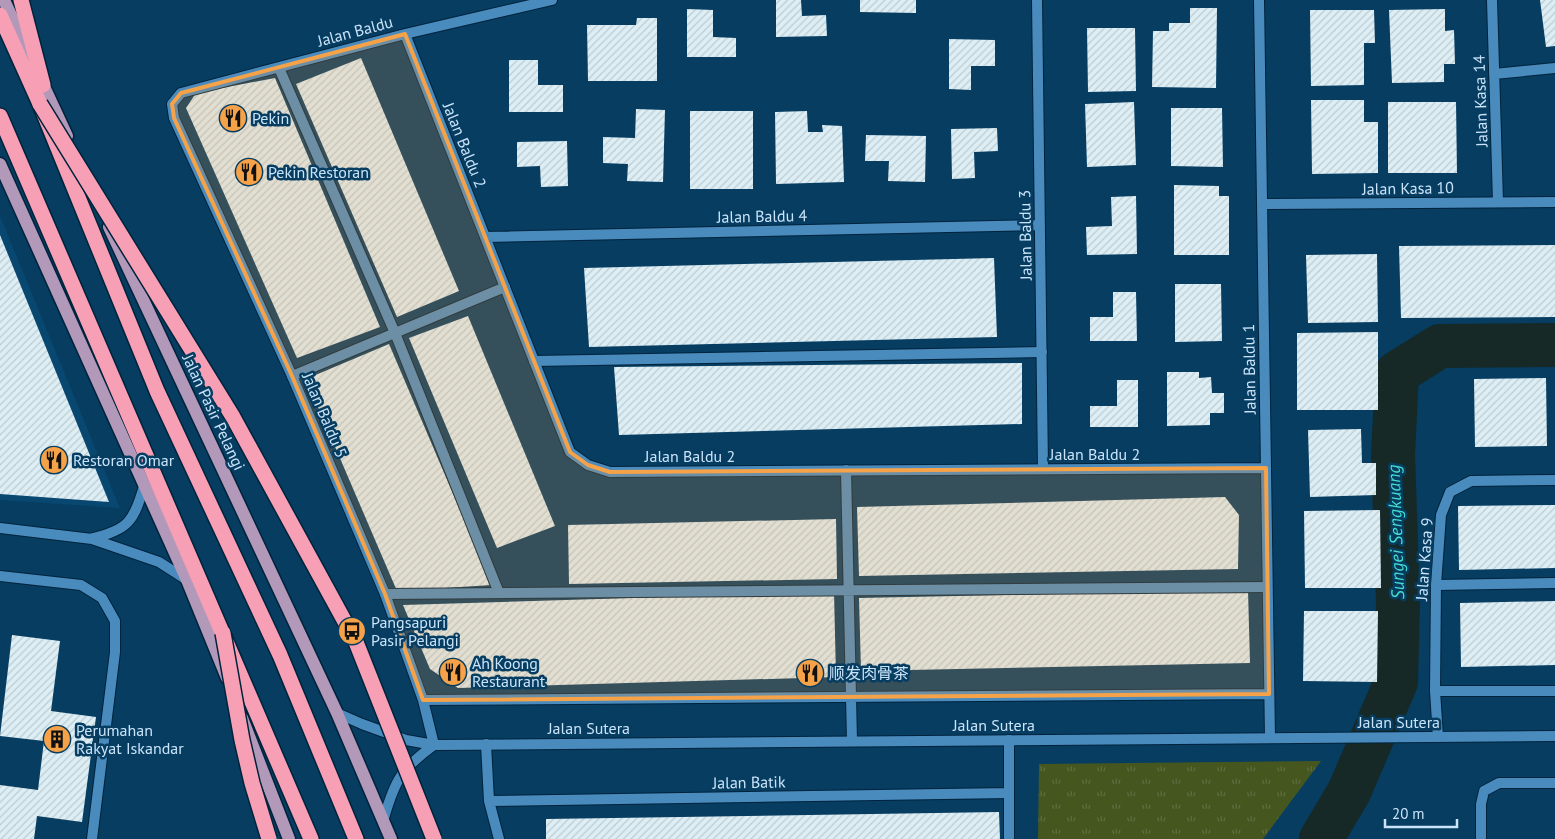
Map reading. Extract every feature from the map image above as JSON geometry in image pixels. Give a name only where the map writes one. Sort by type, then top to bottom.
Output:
[{"type":"highway","points":[[20,0],[43,86]]},
{"type":"highway","points":[[0,16],[40,104],[158,391],[280,655],[356,839]]},
{"type":"highway","points":[[40,104],[233,417],[356,642],[434,839]]},
{"type":"highway","points":[[0,116],[311,839]]},
{"type":"highway","points":[[223,633],[242,740],[252,783],[269,839]]},
{"type":"main road","name":"Jalan Pasir Pelangi","points":[[4,0],[337,713],[384,818],[391,839]]},
{"type":"main road","points":[[0,164],[187,580],[289,839]]},
{"type":"street","name":"Jalan Baldu","points":[[172,104],[182,93],[405,34],[552,0]]},
{"type":"street","name":"Jalan Baldu 3","points":[[1037,0],[1043,469]]},
{"type":"street","name":"Jalan Baldu 1","points":[[1259,0],[1270,738]]},
{"type":"street","name":"Jalan Kasa 14","points":[[1492,0],[1498,202]]},
{"type":"street","name":"Jalan Baldu 2","points":[[405,34],[570,452],[588,465],[610,472],[1266,468]]},
{"type":"street","points":[[279,68],[395,333],[499,593]]},
{"type":"street","points":[[1494,74],[1555,68]]},
{"type":"street","name":"Jalan Baldu 5","points":[[172,104],[174,118],[292,376],[385,594],[423,700],[434,745]]},
{"type":"street","name":"Jalan Kasa 10","points":[[1262,204],[1555,202]]},
{"type":"street","name":"Jalan Baldu 4","points":[[485,237],[1040,225]]},
{"type":"street","points":[[292,376],[505,287]]},
{"type":"street","points":[[534,360],[1042,352]]},
{"type":"street","points":[[846,470],[852,741]]},
{"type":"street","name":"Jalan Kasa 9","points":[[1438,737],[1435,691],[1436,585],[1441,515],[1450,492],[1471,481],[1555,480]]},
{"type":"street","points":[[92,539],[114,533],[125,526],[133,517],[144,486]]},
{"type":"street","points":[[0,528],[92,539],[159,562],[187,580]]},
{"type":"street","points":[[0,576],[81,585],[102,598],[115,622],[115,652],[92,839]]},
{"type":"street","points":[[1436,585],[1555,583]]},
{"type":"street","points":[[385,594],[1267,587]]},
{"type":"street","name":"Jalan Sutera","points":[[1435,691],[1555,691]]},
{"type":"street","points":[[423,700],[1269,694]]},
{"type":"street","name":"Jalan Sutera","points":[[337,713],[406,740],[434,745],[1555,736]]},
{"type":"street","points":[[1009,740],[1009,839]]},
{"type":"street","points":[[486,744],[489,801],[499,839]]},
{"type":"street","points":[[384,818],[389,799],[398,778],[412,761],[434,745]]},
{"type":"street","points":[[1481,839],[1481,804],[1484,791],[1499,783],[1555,783]]},
{"type":"street","name":"Jalan Batik","points":[[489,801],[1008,793]]},
{"type":"highlighted area","points":[[405,34],[570,452],[588,465],[610,472],[1266,468],[1269,694],[423,700],[385,594],[292,376],[174,118],[172,104],[181,93]]},
{"type":"shaded area","points":[[0,216],[120,508],[0,500]]},
{"type":"green space","points":[[1321,761],[1263,839],[1038,839],[1039,764]]},
{"type":"building","points":[[776,0],[801,0],[802,16],[826,15],[827,36],[776,37]]},
{"type":"building","points":[[860,0],[916,0],[916,13],[860,12]]},
{"type":"building","points":[[1540,0],[1555,0],[1555,46],[1546,47]]},
{"type":"building","points":[[1190,8],[1217,8],[1216,88],[1152,87],[1153,31],[1169,31],[1169,23],[1190,23]]},
{"type":"building","points":[[687,9],[713,10],[713,37],[736,38],[736,57],[687,57]]},
{"type":"building","points":[[1445,9],[1445,31],[1454,30],[1455,64],[1444,64],[1444,82],[1392,83],[1389,10]]},
{"type":"building","points":[[1310,10],[1374,10],[1375,43],[1364,43],[1364,85],[1311,86]]},
{"type":"building","points":[[637,18],[657,18],[657,81],[588,81],[587,25],[636,25]]},
{"type":"building","points":[[1087,28],[1135,28],[1136,91],[1088,92]]},
{"type":"building","points":[[949,39],[995,40],[995,66],[971,66],[971,90],[949,89]]},
{"type":"building","points":[[361,58],[459,291],[397,317],[296,84]]},
{"type":"building","points":[[509,60],[538,60],[538,85],[563,85],[563,112],[509,112]]},
{"type":"building","points":[[275,78],[380,327],[297,358],[186,108],[196,93]]},
{"type":"building","points":[[1311,100],[1364,100],[1364,122],[1378,122],[1378,173],[1312,174]]},
{"type":"building","points":[[1134,102],[1136,165],[1087,167],[1085,104]]},
{"type":"building","points":[[1388,102],[1456,102],[1457,173],[1388,173]]},
{"type":"building","points":[[1171,108],[1222,108],[1223,167],[1171,166]]},
{"type":"building","points":[[636,109],[665,110],[663,182],[627,181],[628,164],[603,163],[603,137],[635,138]]},
{"type":"building","points":[[690,111],[753,111],[753,189],[690,189]]},
{"type":"building","points":[[807,111],[808,132],[823,132],[822,125],[842,126],[844,182],[776,184],[775,112]]},
{"type":"building","points":[[997,128],[998,151],[974,152],[975,178],[952,179],[951,129]]},
{"type":"building","points":[[866,135],[926,136],[925,182],[888,181],[889,161],[865,161]]},
{"type":"building","points":[[567,141],[568,186],[541,187],[540,166],[517,167],[517,142]]},
{"type":"building","points":[[1174,185],[1219,186],[1219,196],[1229,196],[1229,255],[1174,255]]},
{"type":"building","points":[[1136,196],[1137,254],[1087,255],[1086,227],[1112,226],[1111,197]]},
{"type":"building","points":[[0,235],[109,502],[0,494]]},
{"type":"building","points":[[1555,245],[1555,317],[1401,318],[1399,246]]},
{"type":"building","points":[[1377,254],[1378,322],[1308,323],[1306,255]]},
{"type":"building","points":[[994,258],[997,337],[589,347],[584,268]]},
{"type":"building","points":[[1175,284],[1221,284],[1222,341],[1175,342]]},
{"type":"building","points":[[1113,292],[1136,292],[1137,341],[1090,341],[1090,317],[1113,317]]},
{"type":"building","points":[[468,316],[555,526],[497,548],[409,338]]},
{"type":"building","points":[[1378,332],[1378,410],[1297,410],[1297,333]]},
{"type":"building","points":[[389,344],[492,585],[397,591],[306,379]]},
{"type":"building","points":[[1022,363],[1022,424],[619,435],[614,367]]},
{"type":"building","points":[[1167,372],[1199,372],[1199,378],[1211,377],[1212,393],[1224,393],[1224,413],[1210,413],[1210,425],[1167,426]]},
{"type":"building","points":[[1546,378],[1547,446],[1475,447],[1474,379]]},
{"type":"building","points":[[1117,380],[1138,380],[1138,427],[1090,427],[1090,406],[1117,406]]},
{"type":"building","points":[[1361,429],[1362,463],[1376,463],[1376,495],[1310,497],[1308,430]]},
{"type":"building","points":[[1225,497],[1239,515],[1238,569],[859,576],[857,507]]},
{"type":"building","points":[[1555,505],[1555,568],[1459,570],[1458,506]]},
{"type":"building","points":[[1380,510],[1381,588],[1305,588],[1304,511]]},
{"type":"building","points":[[836,519],[837,579],[569,584],[568,525]]},
{"type":"building","points":[[1248,590],[1250,663],[861,671],[859,598]]},
{"type":"building","points":[[834,592],[836,677],[458,688],[430,669],[403,605]]},
{"type":"building","points":[[1555,601],[1555,665],[1461,667],[1460,603]]},
{"type":"building","points":[[1304,611],[1378,611],[1377,682],[1303,681]]},
{"type":"building","name":"Perumahan Rakyat Iskandar","points":[[12,635],[60,641],[51,711],[96,717],[82,822],[37,816],[34,839],[0,839],[0,785],[38,790],[44,741],[0,736]]},
{"type":"building","points":[[999,812],[1000,839],[546,839],[546,819]]},
{"type":"waterway","name":"Sungei Sengkuang","points":[[1321,839],[1349,792],[1396,682],[1398,602],[1393,455],[1397,373],[1440,346],[1555,345]]},
{"type":"place","name":"Pekin","points":[[233,118]]},
{"type":"place","name":"Pekin Restoran","points":[[249,172]]},
{"type":"place","name":"Restoran Omar","points":[[54,460]]},
{"type":"place","name":"Pangsapuri Pasir Pelangi","points":[[352,631]]},
{"type":"place","name":"Ah Koong Restaurant","points":[[453,672]]},
{"type":"place","name":"顺发肉骨茶","points":[[810,673]]},
{"type":"place","name":"Perumahan Rakyat Iskandar","points":[[57,739]]}]
